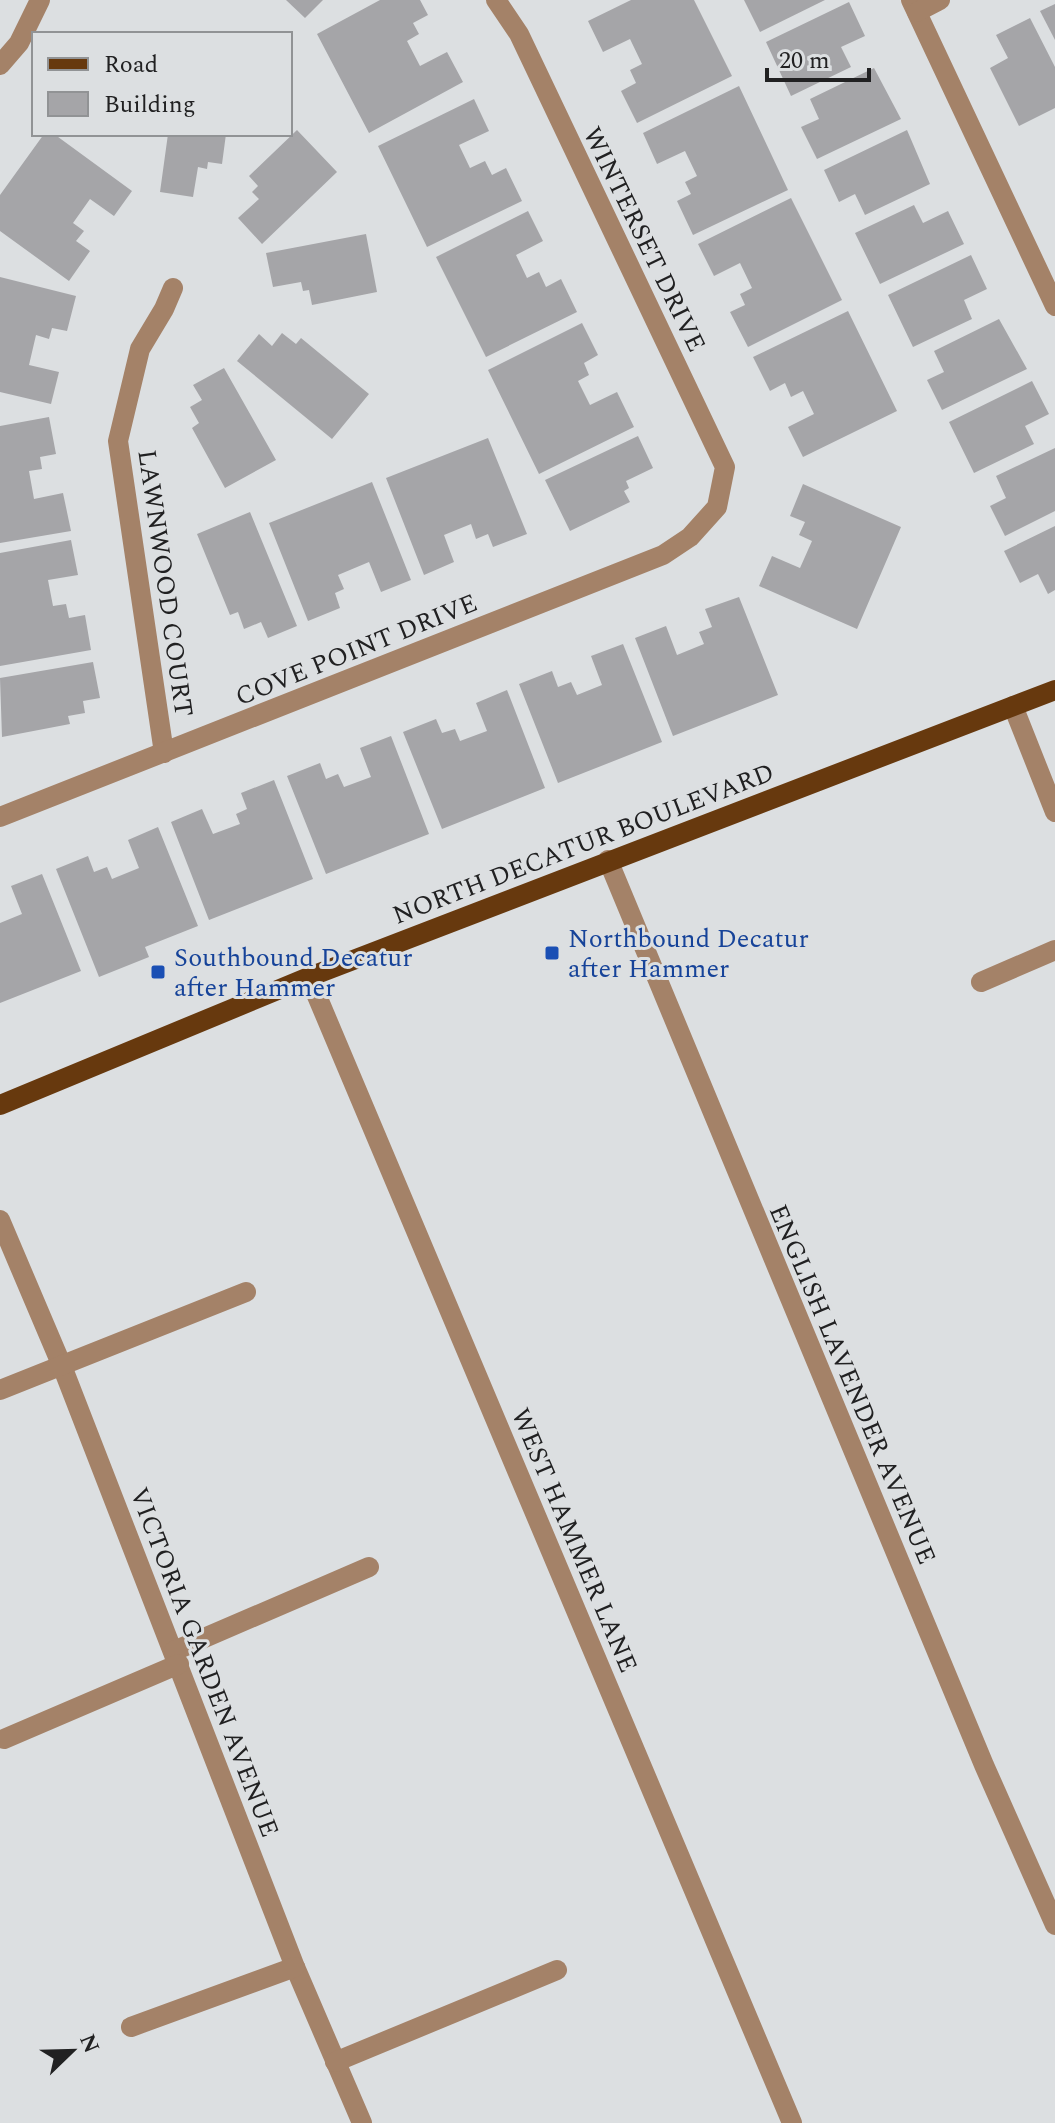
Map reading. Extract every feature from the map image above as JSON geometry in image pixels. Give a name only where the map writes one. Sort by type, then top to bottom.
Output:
[{"type":"main road","name":"NORTH DECATUR BOULEVARD","points":[[0,1105],[309,977],[1055,690]]},
{"type":"street","points":[[0,65],[19,43],[40,0]]},
{"type":"street","name":"WINTERSET DRIVE","points":[[496,0],[519,34],[725,467],[717,507]]},
{"type":"street","points":[[940,0],[914,6],[1055,306]]},
{"type":"street","name":"LAWNWOOD COURT","points":[[164,753],[118,441],[140,349],[173,288]]},
{"type":"street","name":"COVE POINT DRIVE","points":[[0,817],[663,555],[690,537],[717,507]]},
{"type":"street","points":[[1013,706],[1055,812]]},
{"type":"street","name":"ENGLISH LAVENDER AVENUE","points":[[608,860],[978,1751],[1055,1925]]},
{"type":"street","points":[[981,982],[1055,950]]},
{"type":"street","name":"WEST HAMMER LANE","points":[[309,977],[792,2123]]},
{"type":"street","name":"VICTORIA GARDEN AVENUE","points":[[0,1220],[62,1366],[295,1967],[362,2123]]},
{"type":"street","points":[[0,1390],[246,1292]]},
{"type":"street","points":[[4,1739],[369,1567]]},
{"type":"street","points":[[131,2027],[295,1967]]},
{"type":"street","points":[[335,2062],[557,1970]]},
{"type":"building","points":[[286,0],[323,0],[305,18]]},
{"type":"building","points":[[380,0],[420,0],[428,15],[413,23],[419,34],[407,41],[420,66],[447,52],[463,82],[369,133],[317,34]]},
{"type":"building","points":[[631,0],[694,0],[732,76],[637,123],[621,91],[636,83],[630,70],[642,64],[630,39],[603,52],[588,21]]},
{"type":"building","points":[[744,0],[825,0],[760,32]]},
{"type":"building","points":[[849,2],[865,36],[841,47],[851,67],[791,96],[766,42]]},
{"type":"building","points":[[1055,4],[1055,40],[1040,11]]},
{"type":"building","points":[[1030,18],[1055,67],[1055,108],[1019,126],[990,68],[1008,58],[996,35]]},
{"type":"building","points":[[874,68],[901,119],[817,159],[801,127],[819,119],[810,99]]},
{"type":"building","points":[[739,86],[788,190],[693,235],[677,201],[691,194],[685,182],[697,176],[685,151],[657,164],[643,133]]},
{"type":"building","points":[[474,99],[489,131],[459,145],[470,168],[485,161],[492,175],[506,168],[522,201],[427,247],[378,146]]},
{"type":"building","points":[[297,130],[337,172],[262,244],[238,218],[259,199],[252,192],[258,186],[249,176]]},
{"type":"building","points":[[907,130],[930,184],[865,215],[855,194],[839,202],[824,170]]},
{"type":"building","points":[[43,136],[57,136],[132,191],[114,216],[90,199],[73,223],[84,231],[76,241],[90,251],[69,281],[0,231],[0,195]]},
{"type":"building","points":[[168,136],[226,136],[222,164],[208,162],[207,169],[198,167],[193,197],[160,192]]},
{"type":"building","points":[[791,198],[842,300],[748,347],[730,312],[745,305],[740,294],[752,288],[740,263],[714,276],[698,244]]},
{"type":"building","points":[[914,205],[923,223],[948,211],[964,244],[880,284],[855,233]]},
{"type":"building","points":[[528,211],[543,241],[516,255],[527,278],[539,272],[546,287],[561,279],[577,312],[486,357],[436,257]]},
{"type":"building","points":[[366,234],[377,292],[312,305],[309,290],[303,291],[301,282],[273,287],[266,253]]},
{"type":"building","points":[[971,255],[987,289],[964,300],[972,319],[913,347],[888,295]]},
{"type":"building","points":[[0,277],[76,296],[67,331],[52,328],[49,339],[36,335],[29,365],[59,372],[51,404],[0,392]]},
{"type":"building","points":[[848,311],[897,411],[803,457],[788,427],[814,414],[803,391],[791,397],[785,383],[770,391],[753,357]]},
{"type":"building","points":[[999,319],[1027,369],[942,410],[927,380],[944,372],[934,351]]},
{"type":"building","points":[[582,323],[598,355],[584,363],[589,375],[578,381],[590,405],[617,392],[634,427],[539,474],[488,370]]},
{"type":"building","points":[[282,333],[296,344],[301,338],[369,394],[332,439],[237,361],[259,334],[272,346]]},
{"type":"building","points":[[224,368],[276,460],[225,488],[192,428],[199,423],[190,407],[202,400],[193,385]]},
{"type":"building","points":[[1032,381],[1049,414],[1025,426],[1034,444],[974,473],[949,422]]},
{"type":"building","points":[[49,417],[56,454],[40,457],[42,469],[29,471],[34,499],[63,493],[71,531],[0,543],[0,426]]},
{"type":"building","points":[[638,436],[653,468],[626,481],[629,488],[624,491],[630,502],[570,531],[545,480]]},
{"type":"building","points":[[488,438],[527,534],[493,547],[488,534],[476,539],[471,524],[444,535],[454,562],[424,575],[386,478]]},
{"type":"building","points":[[1055,448],[1055,511],[1005,536],[990,506],[1006,498],[996,476]]},
{"type":"building","points":[[372,482],[411,580],[381,592],[369,562],[338,575],[344,589],[335,593],[340,608],[308,621],[269,523]]},
{"type":"building","points":[[803,484],[901,527],[857,629],[759,586],[772,556],[800,568],[812,541],[799,535],[805,522],[790,516]]},
{"type":"building","points":[[250,512],[297,626],[268,638],[261,622],[244,629],[238,612],[230,615],[197,534]]},
{"type":"building","points":[[1055,526],[1055,590],[1048,594],[1038,574],[1020,583],[1004,551]]},
{"type":"building","points":[[71,540],[78,575],[48,580],[53,606],[66,604],[69,618],[85,615],[91,650],[0,666],[0,553]]},
{"type":"building","points":[[739,597],[778,695],[673,736],[635,638],[666,626],[677,655],[704,644],[699,632],[712,627],[705,609]]},
{"type":"building","points":[[623,644],[662,742],[558,783],[519,684],[552,671],[558,687],[571,682],[577,695],[602,685],[591,656]]},
{"type":"building","points":[[93,662],[100,698],[83,701],[85,713],[68,716],[70,724],[2,737],[0,678]]},
{"type":"building","points":[[507,690],[545,788],[442,829],[403,732],[436,719],[442,733],[455,729],[460,741],[487,731],[476,703]]},
{"type":"building","points":[[391,736],[429,834],[326,874],[287,776],[320,763],[326,779],[338,774],[344,787],[371,777],[360,748]]},
{"type":"building","points":[[274,780],[313,879],[209,920],[171,822],[202,809],[213,834],[240,824],[236,814],[247,809],[241,793]]},
{"type":"building","points":[[158,827],[198,926],[145,947],[149,957],[99,977],[56,869],[88,856],[94,872],[107,867],[112,879],[139,868],[128,840]]},
{"type":"building","points":[[42,874],[81,971],[0,1003],[0,923],[22,914],[11,886]]},
{"type":"place","name":"Northbound Decatur after Hammer","points":[[552,953]]},
{"type":"place","name":"Southbound Decatur after Hammer","points":[[158,972]]}]
